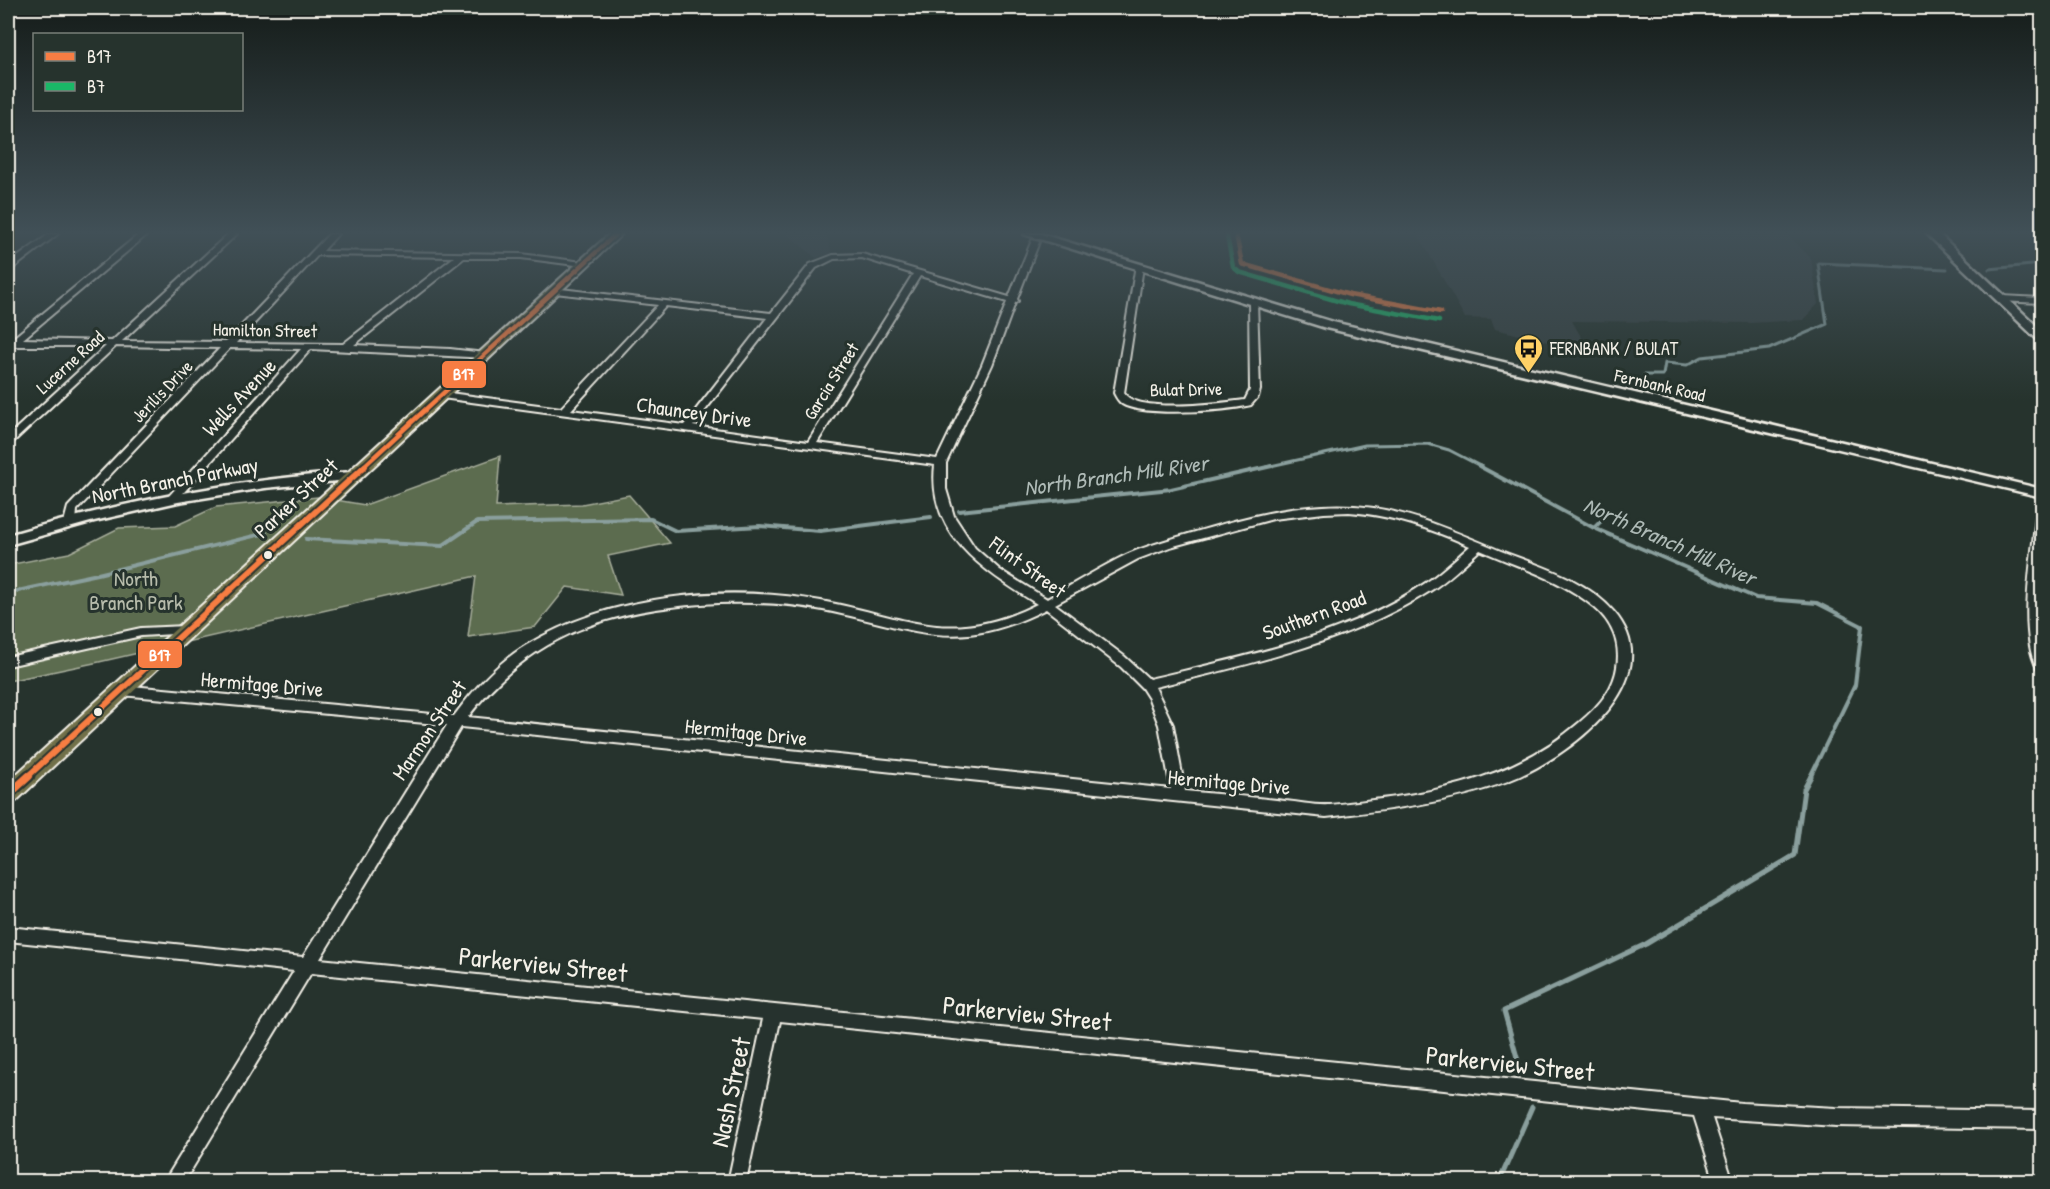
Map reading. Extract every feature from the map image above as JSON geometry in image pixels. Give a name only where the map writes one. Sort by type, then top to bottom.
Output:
[{"type":"main road","name":"Fernbank Road","points":[[1212,289],[1330,325],[2043,494]]},
{"type":"main road","points":[[1992,289],[2043,337]]},
{"type":"main road","name":"Parker Street","points":[[8,795],[555,290]]},
{"type":"main road","name":"North Branch Parkway","points":[[8,540],[70,522],[173,498],[245,485],[353,476]]},
{"type":"street","points":[[10,344],[76,289]]},
{"type":"street","name":"Lucerne Road","points":[[8,441],[173,289]]},
{"type":"street","name":"Jerilis Drive","points":[[70,522],[72,509],[282,289]]},
{"type":"street","points":[[345,347],[418,289]]},
{"type":"street","points":[[686,429],[795,289]]},
{"type":"street","name":"Garcia Street","points":[[810,446],[907,289]]},
{"type":"street","points":[[976,289],[1014,301]]},
{"type":"street","name":"Flint Street","points":[[1017,289],[987,365],[941,463],[938,477],[943,505],[966,544],[979,559],[1047,605],[1118,658],[1146,684],[1163,711],[1179,797]]},
{"type":"street","name":"Bulat Drive","points":[[1135,289],[1119,393],[1124,402],[1134,406],[1178,408],[1248,403],[1253,397],[1254,390],[1253,302]]},
{"type":"street","points":[[555,290],[774,316]]},
{"type":"street","points":[[2002,299],[2043,301]]},
{"type":"street","points":[[563,412],[664,303]]},
{"type":"street","name":"Hamilton Street","points":[[10,344],[115,343],[345,347],[485,356]]},
{"type":"street","name":"Wells Avenue","points":[[173,498],[308,347]]},
{"type":"street","name":"Chauncey Drive","points":[[442,395],[941,463]]},
{"type":"street","name":"Hermitage Drive","points":[[121,690],[457,721],[1326,811],[1420,800],[1505,776],[1535,761],[1573,736],[1607,704],[1622,679],[1626,666],[1626,647],[1619,628],[1603,608],[1579,591],[1432,525],[1401,516],[1358,509],[1313,508],[1225,526],[1136,555],[1047,605]]},
{"type":"street","points":[[2043,516],[2035,614],[2036,650],[2043,665]]},
{"type":"street","name":"Southern Road","points":[[1146,684],[1242,661],[1306,642],[1364,621],[1428,587],[1478,546]]},
{"type":"street","name":"Marmon Street","points":[[173,1182],[457,721],[495,675],[529,647],[563,629],[602,615],[645,606],[725,597],[762,597],[827,607],[913,629],[938,632],[968,631],[992,626],[1047,605]]},
{"type":"street","points":[[8,662],[141,632],[186,630]]},
{"type":"street","name":"Parkerview Street","points":[[8,934],[1700,1108],[1836,1117],[2043,1120]]},
{"type":"street","name":"Nash Street","points":[[737,1182],[773,1013]]},
{"type":"street","points":[[1700,1108],[1724,1182]]},
{"type":"shaded area","points":[[1449,289],[1816,289],[1818,304],[1803,320],[1750,323],[1572,321],[1586,345],[1556,344],[1495,329],[1491,319],[1465,318]]},
{"type":"green space","name":"North Branch Park","points":[[500,456],[496,507],[582,504],[629,495],[670,543],[608,556],[621,595],[567,587],[535,627],[468,637],[476,576],[8,681],[8,565],[69,553],[119,528],[175,526],[216,507],[318,497],[365,505]]},
{"type":"waterway","points":[[1627,384],[1641,382],[1644,375],[1663,375],[1665,363],[1687,365],[1702,357],[1769,349],[1827,324],[1822,289]]},
{"type":"waterway","name":"North Branch Mill River","points":[[1266,467],[1365,445],[1428,444],[1449,450],[1482,467]]},
{"type":"waterway","name":"North Branch Mill River","points":[[959,511],[1171,489],[1272,466]]},
{"type":"waterway","name":"North Branch Mill River","points":[[1479,466],[1594,528]]},
{"type":"waterway","name":"North Branch Mill River","points":[[306,539],[442,546],[477,522],[651,519],[676,531],[760,526],[820,531],[931,517]]},
{"type":"waterway","points":[[1594,528],[1602,520]]},
{"type":"waterway","name":"North Branch Mill River","points":[[1594,528],[1756,598],[1817,603],[1862,626],[1855,685],[1810,777]]},
{"type":"waterway","name":"North Branch Mill River","points":[[8,593],[98,574],[266,533]]},
{"type":"waterway","name":"North Branch Mill River","points":[[1520,1068],[1504,1011],[1646,944],[1795,855],[1804,789],[1811,776]]},
{"type":"waterway","name":"North Branch Mill River","points":[[1499,1182],[1532,1107]]},
{"type":"transit line","name":"B17","points":[[8,795],[556,289]]},
{"type":"transit line","name":"B7","points":[[1299,289],[1348,304],[1439,321]]},
{"type":"transit line","name":"B17","points":[[1331,289],[1441,312]]},
{"type":"place","name":"FERNBANK / BULAT","points":[[1529,374]]}]
